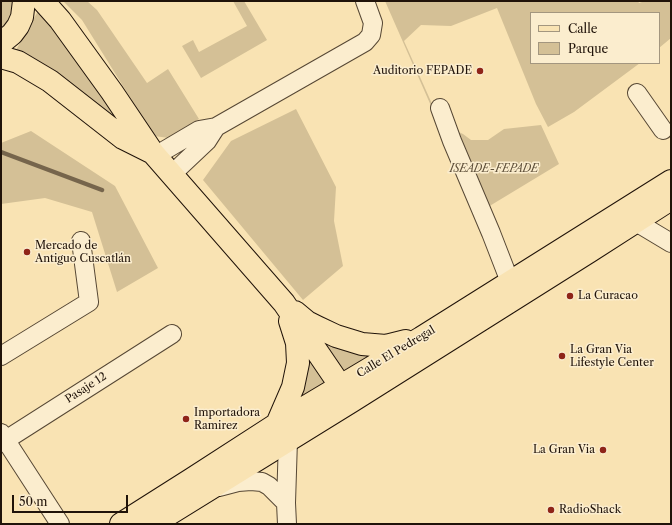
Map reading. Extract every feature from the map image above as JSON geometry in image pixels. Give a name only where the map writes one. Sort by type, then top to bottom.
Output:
[{"type":"main road","points":[[1,43],[12,34],[18,26],[22,17],[24,1]]},
{"type":"main road","points":[[43,1],[60,20],[104,80],[154,155],[284,303],[346,393]]},
{"type":"main road","points":[[1,57],[18,62],[50,81],[123,138],[154,155]]},
{"type":"main road","name":"Calle El Pedregal","points":[[346,393],[421,338],[671,181]]},
{"type":"main road","name":"Calle El Pedregal","points":[[121,524],[192,479],[282,432],[636,222],[671,199]]},
{"type":"main road","points":[[284,303],[307,322],[336,336],[362,344],[386,346],[421,338]]},
{"type":"main road","points":[[282,432],[298,363],[297,343],[284,303]]},
{"type":"main road","name":"Calle El Pedregal","points":[[153,524],[208,490],[282,432]]},
{"type":"street","points":[[154,155],[199,130],[216,127],[365,42],[371,35],[373,23],[365,1]]},
{"type":"street","points":[[637,93],[663,130]]},
{"type":"street","points":[[440,108],[510,282]]},
{"type":"street","points":[[171,175],[207,141],[216,127]]},
{"type":"street","points":[[636,222],[671,243]]},
{"type":"street","points":[[1,356],[89,302],[81,241]]},
{"type":"street","name":"Pasaje 12","points":[[2,439],[172,334]]},
{"type":"street","points":[[282,432],[287,524]]},
{"type":"street","points":[[2,439],[60,524]]},
{"type":"street","points":[[208,490],[238,482],[257,481],[269,486],[286,503]]},
{"type":"green space","points":[[1,1],[18,1],[1,37]]},
{"type":"green space","points":[[63,1],[87,1],[97,10],[147,83],[168,69],[199,119],[169,138],[154,136],[82,20]]},
{"type":"green space","points":[[233,1],[244,1],[267,40],[201,78],[182,46],[193,40],[199,52],[247,26]]},
{"type":"green space","name":"ISEADE-FEPADE","points":[[385,1],[638,1],[639,3],[645,1],[671,1],[671,38],[660,47],[660,12],[530,12],[530,64],[639,64],[574,112],[548,127],[536,104],[497,8],[451,26],[421,25],[404,41],[441,124],[463,134],[471,140],[488,140],[504,129],[541,125],[559,164],[478,213]]},
{"type":"green space","points":[[38,11],[64,39],[121,122],[16,50]]},
{"type":"green space","points":[[296,109],[336,187],[334,221],[343,266],[303,300],[203,180],[231,141]]},
{"type":"green space","points":[[31,131],[115,186],[158,268],[117,292],[92,212],[45,198],[1,204],[1,143]]},
{"type":"green space","points":[[315,334],[376,353],[344,370]]},
{"type":"green space","points":[[304,340],[330,382],[297,402]]},
{"type":"waterway","points":[[1,152],[102,190]]},
{"type":"place","name":"Auditorio FEPADE","points":[[480,71]]},
{"type":"place","name":"Mercado de Antiguo Cuscatlán","points":[[27,252]]},
{"type":"place","name":"La Curacao","points":[[570,296]]},
{"type":"place","name":"La Gran Via Lifestyle Center","points":[[562,356]]},
{"type":"place","name":"Importadora Ramirez","points":[[186,419]]},
{"type":"place","name":"La Gran Via","points":[[603,450]]},
{"type":"place","name":"RadioShack","points":[[551,510]]}]
